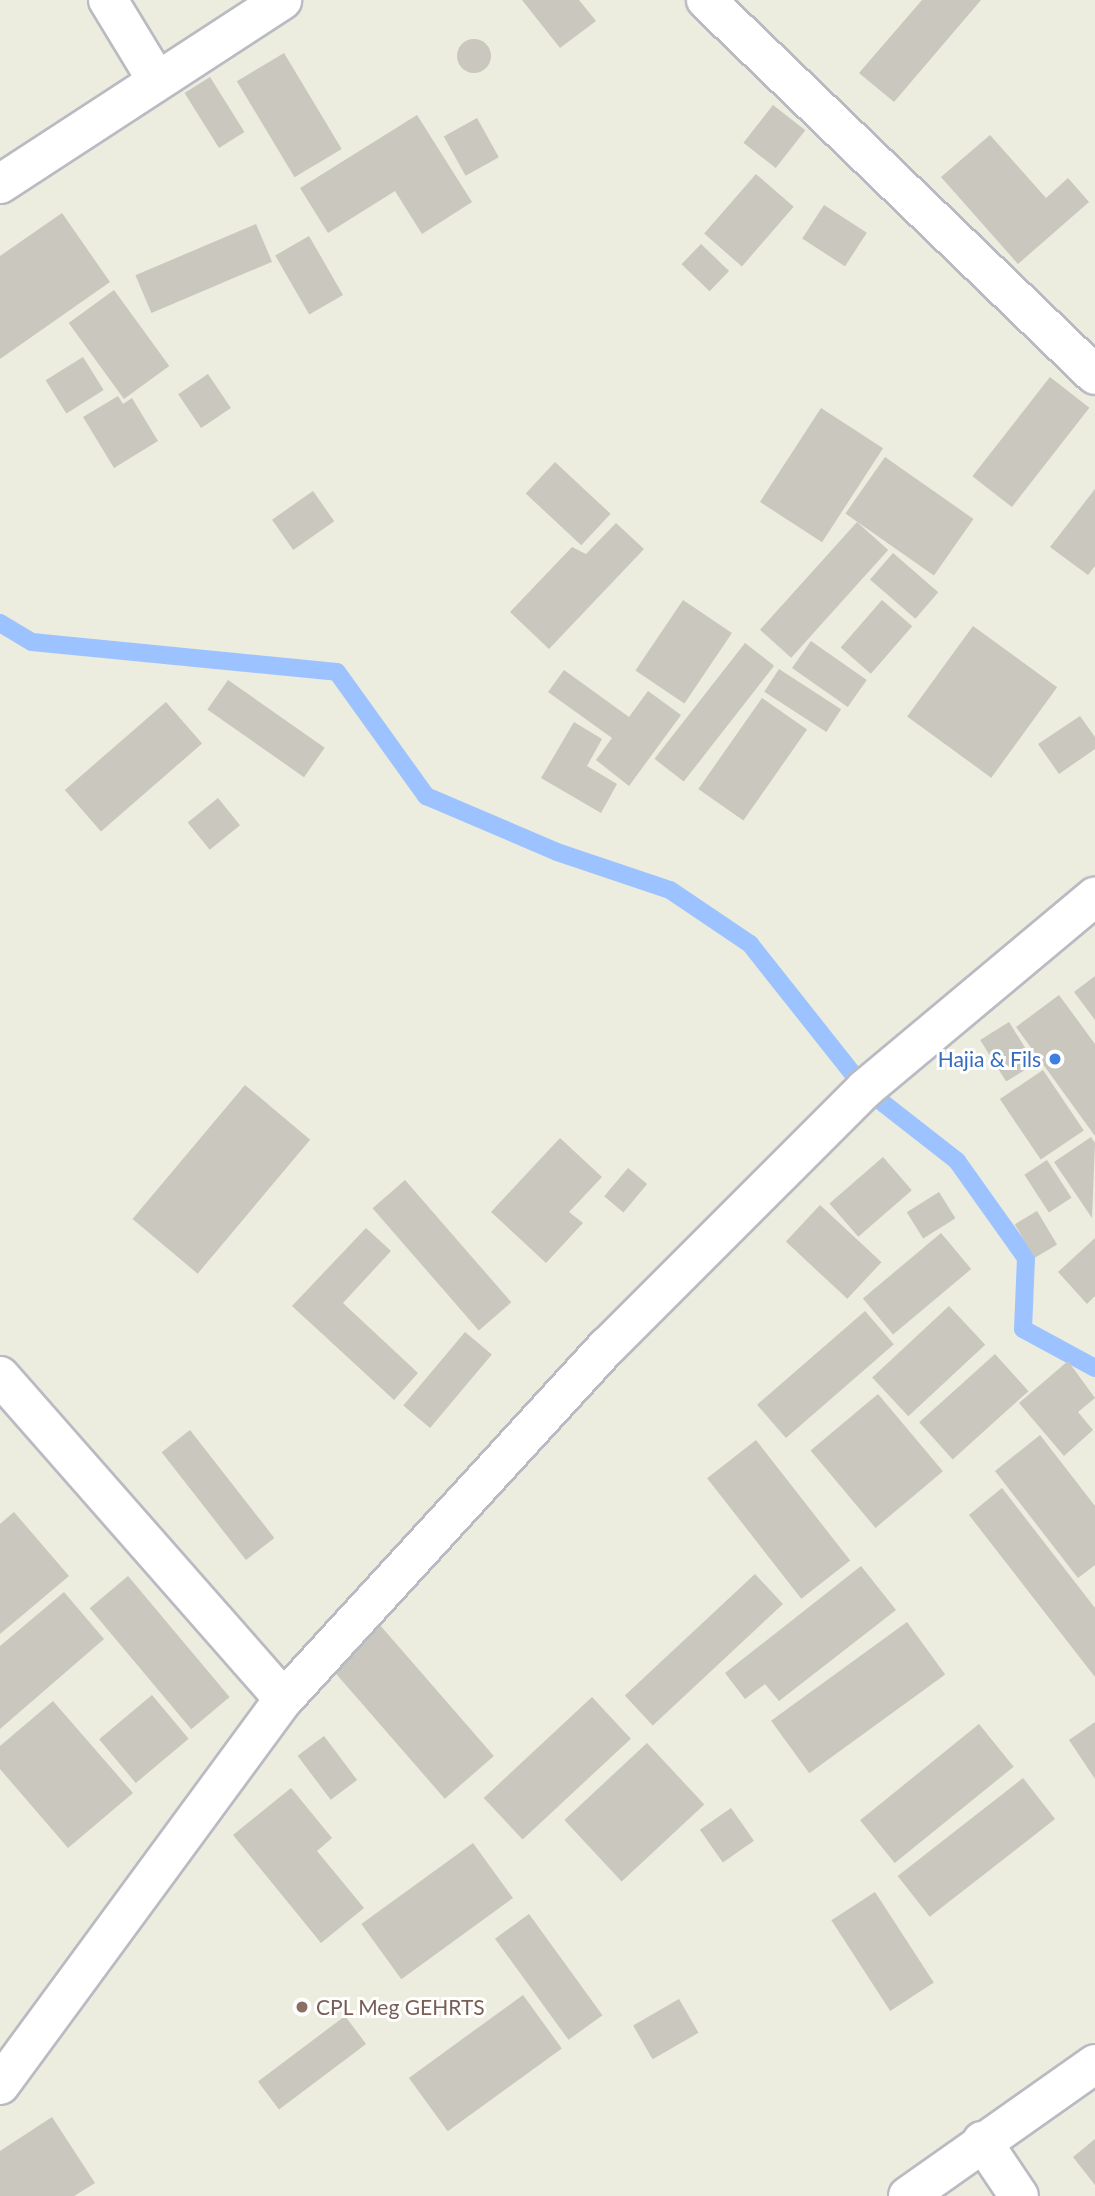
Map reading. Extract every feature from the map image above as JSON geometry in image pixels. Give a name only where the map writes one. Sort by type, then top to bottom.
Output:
[{"type":"street","points":[[108,0],[156,79]]},
{"type":"street","points":[[0,184],[156,79],[282,0]]},
{"type":"street","points":[[706,0],[1095,375]]},
{"type":"street","points":[[0,2085],[284,1699],[608,1346],[865,1089],[1095,897]]},
{"type":"street","points":[[0,1376],[284,1699]]},
{"type":"street","points":[[908,2196],[982,2141],[1095,2064]]},
{"type":"street","points":[[982,2141],[1019,2196]]},
{"type":"building","points":[[522,0],[579,0],[596,21],[560,48]]},
{"type":"building","points":[[922,0],[981,0],[894,102],[859,73]]},
{"type":"building","points":[[474,39],[486,44],[491,56],[486,68],[474,73],[462,68],[457,56],[462,44]]},
{"type":"building","points":[[284,53],[342,149],[295,177],[237,81]]},
{"type":"building","points":[[210,77],[244,132],[219,148],[185,93]]},
{"type":"building","points":[[773,105],[805,130],[776,168],[743,143]]},
{"type":"building","points":[[417,115],[472,202],[422,234],[395,191],[328,233],[300,188]]},
{"type":"building","points":[[477,118],[499,157],[466,176],[444,136]]},
{"type":"building","points":[[990,135],[1046,198],[1068,178],[1089,202],[1018,264],[941,177]]},
{"type":"building","points":[[756,174],[794,207],[742,266],[704,234]]},
{"type":"building","points":[[824,205],[867,233],[845,266],[802,239]]},
{"type":"building","points":[[62,213],[110,282],[0,359],[0,256]]},
{"type":"building","points":[[256,224],[272,262],[151,313],[135,275]]},
{"type":"building","points":[[309,236],[343,295],[309,314],[275,256]]},
{"type":"building","points":[[701,244],[729,271],[710,291],[682,264]]},
{"type":"building","points":[[114,290],[169,366],[124,399],[69,323]]},
{"type":"building","points":[[83,357],[104,390],[66,413],[46,380]]},
{"type":"building","points":[[208,374],[231,408],[201,428],[178,394]]},
{"type":"building","points":[[1050,377],[1089,408],[1012,507],[972,476]]},
{"type":"building","points":[[118,396],[123,404],[132,398],[158,441],[114,468],[83,417]]},
{"type":"building","points":[[821,408],[883,448],[822,542],[760,502]]},
{"type":"building","points":[[885,457],[973,519],[934,575],[845,514]]},
{"type":"building","points":[[555,462],[611,514],[581,545],[526,493]]},
{"type":"building","points":[[1095,489],[1095,566],[1088,575],[1050,547]]},
{"type":"building","points":[[313,491],[334,521],[293,550],[272,520]]},
{"type":"building","points":[[857,522],[888,550],[791,658],[760,630]]},
{"type":"building","points":[[616,523],[644,549],[549,649],[510,612],[572,547],[586,554]]},
{"type":"building","points":[[893,553],[938,592],[915,619],[870,579]]},
{"type":"building","points":[[683,600],[732,633],[684,703],[635,670]]},
{"type":"building","points":[[882,600],[912,626],[871,674],[841,648]]},
{"type":"building","points":[[973,626],[1057,687],[991,778],[907,717]]},
{"type":"building","points":[[811,641],[867,680],[848,707],[792,668]]},
{"type":"building","points":[[745,643],[774,666],[684,782],[654,759]]},
{"type":"building","points":[[779,669],[841,709],[826,732],[764,692]]},
{"type":"building","points":[[564,670],[629,717],[648,691],[681,715],[629,786],[596,760],[612,738],[548,692]]},
{"type":"building","points":[[228,680],[325,748],[304,777],[207,709]]},
{"type":"building","points":[[762,698],[807,730],[743,820],[698,789]]},
{"type":"building","points":[[166,702],[202,744],[101,831],[65,790]]},
{"type":"building","points":[[1080,716],[1095,737],[1095,749],[1059,774],[1038,744]]},
{"type":"building","points":[[574,722],[602,739],[587,766],[617,784],[601,813],[541,778]]},
{"type":"building","points":[[218,798],[240,825],[210,850],[188,823]]},
{"type":"building","points":[[1095,976],[1095,1020],[1074,992]]},
{"type":"building","points":[[1059,995],[1095,1044],[1095,1136],[1016,1027]]},
{"type":"building","points":[[1009,1022],[1035,1064],[1006,1082],[980,1040]]},
{"type":"building","points":[[1043,1070],[1084,1131],[1041,1160],[1000,1099]]},
{"type":"building","points":[[245,1085],[310,1140],[198,1274],[133,1219]]},
{"type":"building","points":[[1091,1137],[1095,1143],[1092,1218],[1054,1162]]},
{"type":"building","points":[[560,1138],[602,1177],[569,1212],[583,1223],[546,1263],[491,1212]]},
{"type":"building","points":[[883,1157],[912,1190],[858,1237],[829,1204]]},
{"type":"building","points":[[1047,1160],[1072,1198],[1049,1212],[1024,1175]]},
{"type":"building","points":[[628,1168],[647,1184],[623,1212],[604,1196]]},
{"type":"building","points":[[405,1180],[511,1302],[479,1330],[373,1208]]},
{"type":"building","points":[[939,1192],[955,1218],[923,1238],[907,1212]]},
{"type":"building","points":[[820,1205],[881,1262],[847,1299],[786,1242]]},
{"type":"building","points":[[1037,1211],[1057,1244],[1035,1258],[1015,1224]]},
{"type":"building","points":[[366,1228],[391,1251],[343,1303],[418,1373],[394,1400],[292,1306]]},
{"type":"building","points":[[941,1233],[971,1269],[893,1335],[863,1299]]},
{"type":"building","points":[[1095,1238],[1095,1296],[1087,1304],[1058,1272]]},
{"type":"building","points":[[949,1306],[985,1345],[908,1416],[872,1378]]},
{"type":"building","points":[[865,1311],[894,1344],[786,1438],[757,1405]]},
{"type":"building","points":[[465,1332],[492,1354],[430,1428],[403,1406]]},
{"type":"building","points":[[995,1354],[1028,1391],[953,1459],[919,1422]]},
{"type":"building","points":[[1068,1361],[1095,1398],[1078,1412],[1093,1430],[1064,1456],[1019,1403]]},
{"type":"building","points":[[878,1394],[943,1471],[876,1528],[811,1451]]},
{"type":"building","points":[[190,1430],[274,1538],[246,1560],[162,1452]]},
{"type":"building","points":[[1040,1435],[1095,1506],[1095,1565],[1078,1578],[995,1471]]},
{"type":"building","points":[[756,1440],[850,1561],[801,1599],[707,1478]]},
{"type":"building","points":[[1002,1488],[1095,1608],[1095,1677],[969,1515]]},
{"type":"building","points":[[14,1512],[69,1576],[0,1634],[0,1524]]},
{"type":"building","points":[[861,1566],[896,1610],[779,1701],[765,1684],[745,1699],[725,1673]]},
{"type":"building","points":[[755,1574],[783,1604],[653,1725],[625,1695]]},
{"type":"building","points":[[128,1576],[230,1697],[191,1729],[90,1608]]},
{"type":"building","points":[[64,1592],[104,1639],[0,1729],[0,1646]]},
{"type":"building","points":[[907,1622],[945,1675],[809,1773],[771,1721]]},
{"type":"building","points":[[379,1624],[494,1756],[445,1799],[330,1667]]},
{"type":"building","points":[[152,1695],[189,1739],[136,1783],[99,1739]]},
{"type":"building","points":[[592,1697],[631,1739],[523,1840],[484,1798]]},
{"type":"building","points":[[53,1701],[133,1793],[68,1848],[0,1769],[0,1746]]},
{"type":"building","points":[[1095,1722],[1095,1779],[1069,1740]]},
{"type":"building","points":[[979,1724],[1014,1767],[895,1863],[860,1820]]},
{"type":"building","points":[[324,1736],[357,1780],[331,1800],[298,1756]]},
{"type":"building","points":[[647,1743],[704,1804],[622,1881],[564,1820]]},
{"type":"building","points":[[1023,1778],[1055,1819],[930,1917],[898,1876]]},
{"type":"building","points":[[291,1788],[332,1838],[317,1851],[364,1908],[321,1943],[233,1835]]},
{"type":"building","points":[[731,1808],[754,1841],[723,1863],[700,1830]]},
{"type":"building","points":[[473,1843],[513,1898],[401,1979],[361,1924]]},
{"type":"building","points":[[875,1892],[934,1983],[890,2011],[831,1920]]},
{"type":"building","points":[[529,1914],[602,2015],[568,2040],[495,1939]]},
{"type":"building","points":[[523,1995],[562,2048],[448,2131],[409,2078]]},
{"type":"building","points":[[679,1999],[698,2033],[653,2059],[633,2026]]},
{"type":"building","points":[[345,2016],[366,2044],[279,2110],[258,2082]]},
{"type":"building","points":[[52,2117],[95,2183],[74,2196],[0,2196],[0,2151]]},
{"type":"building","points":[[1095,2139],[1095,2185],[1073,2157]]},
{"type":"waterway","points":[[0,623],[32,642],[337,672],[426,796],[557,852],[670,890],[750,944],[865,1089],[957,1161],[1026,1258],[1023,1329],[1095,1368]]},
{"type":"place","name":"Hajia & Fils","points":[[1055,1059]]},
{"type":"place","name":"CPL Meg GEHRTS","points":[[302,2007]]}]
